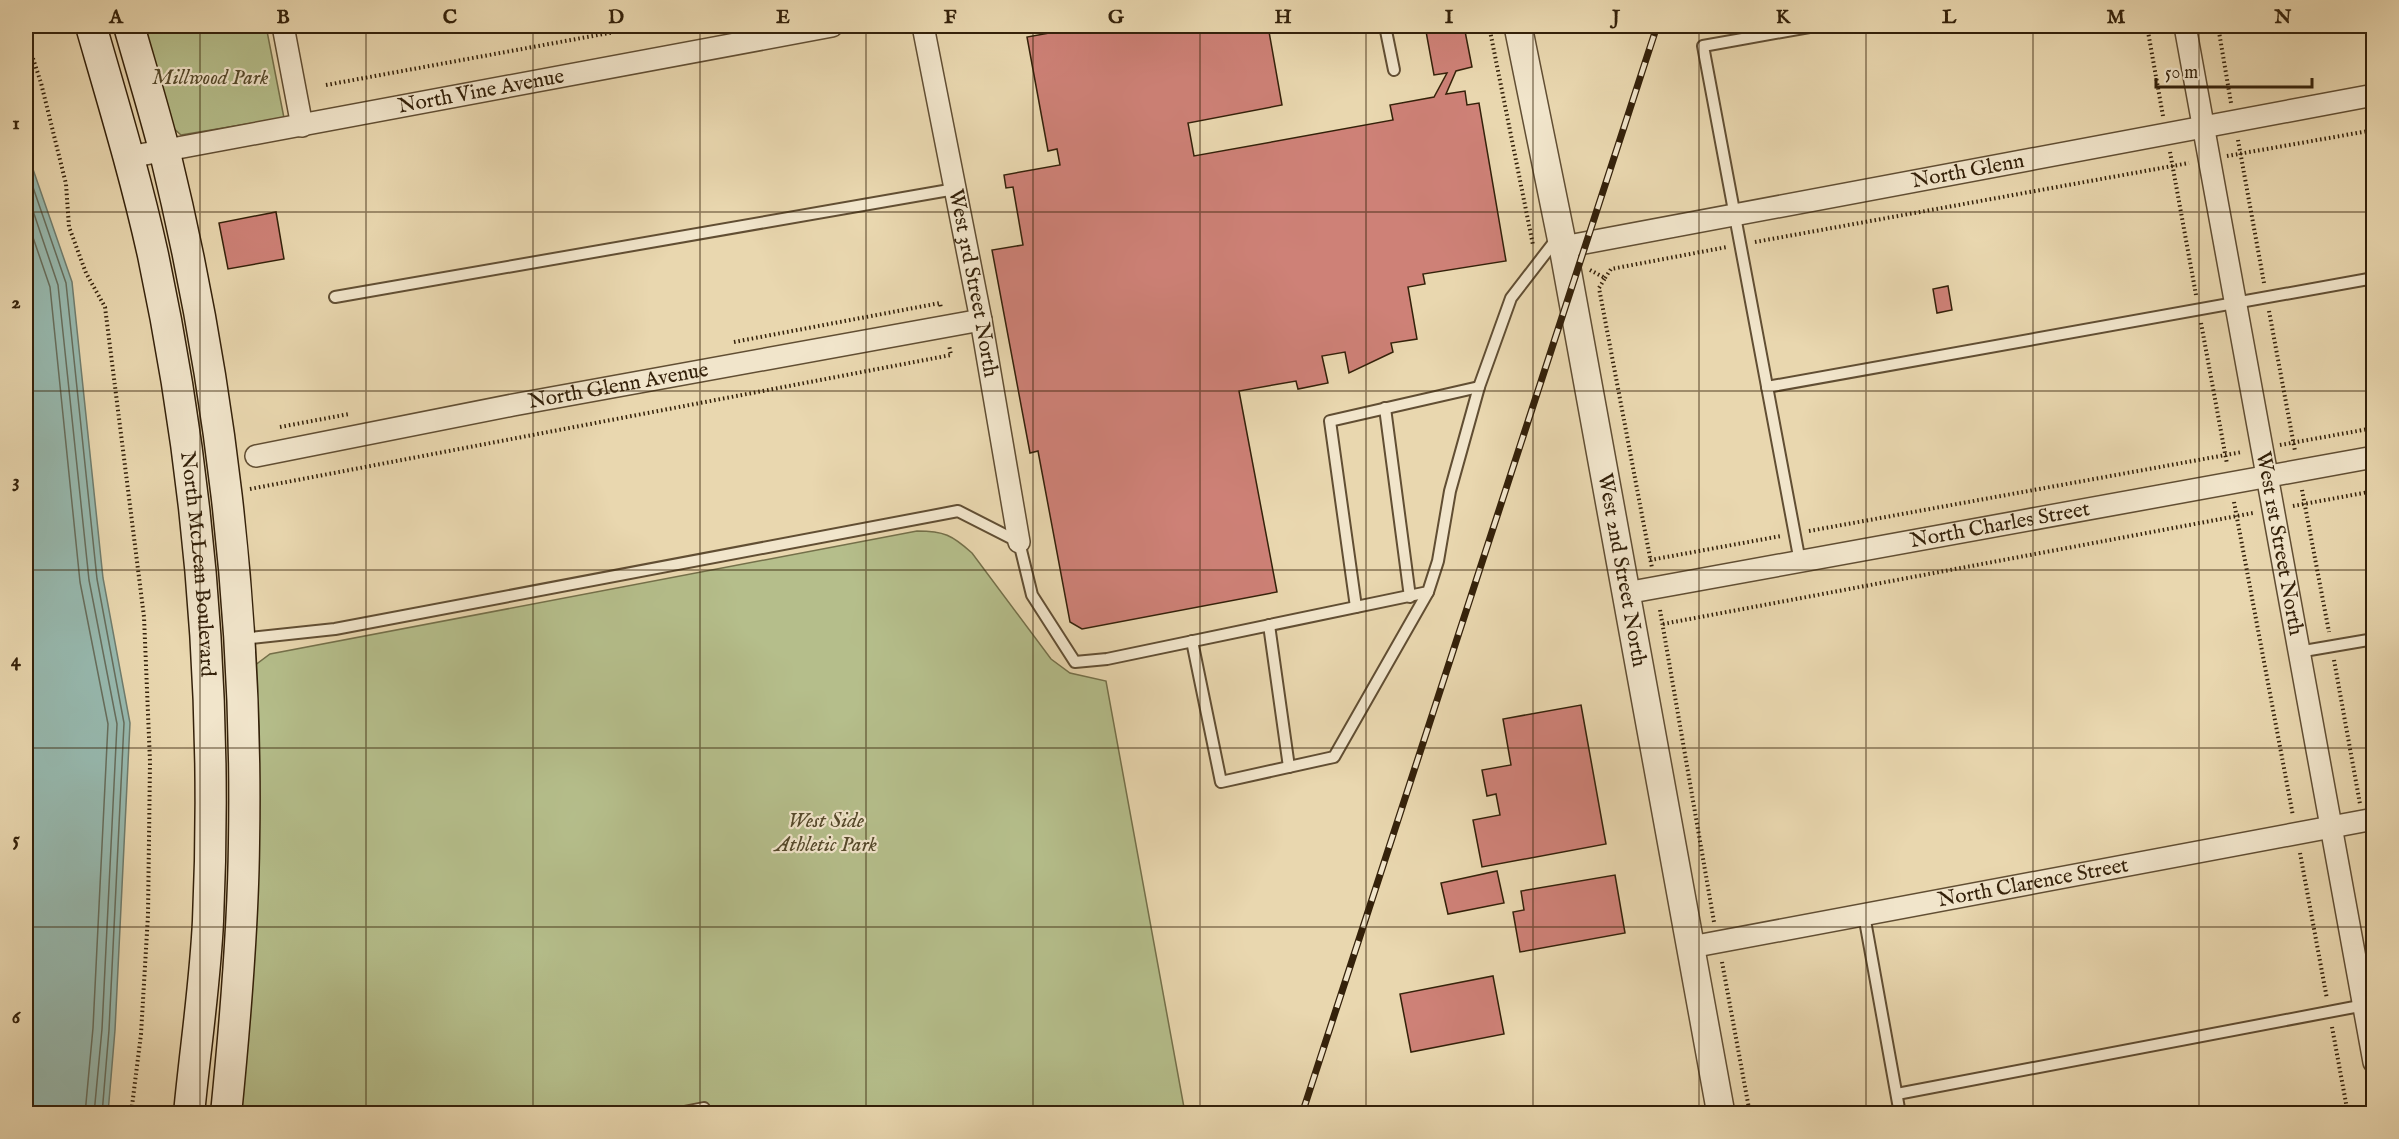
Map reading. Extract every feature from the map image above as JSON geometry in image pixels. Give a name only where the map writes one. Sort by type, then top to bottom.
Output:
[{"type":"main road","name":"North McLean Boulevard","points":[[91,26],[129,157],[153,255],[172,356],[191,492],[204,629],[210,777],[208,922],[189,1113]]},
{"type":"main road","name":"North McLean Boulevard","points":[[129,26],[164,151],[211,388],[231,540],[238,639],[244,845],[233,1047],[233,1112]]},
{"type":"street","points":[[283,26],[302,126]]},
{"type":"street","name":"North Vine Avenue","points":[[129,157],[832,26]]},
{"type":"street","name":"West 3rd Street North","points":[[923,26],[981,320],[1019,542]]},
{"type":"street","name":"West 2nd Street North","points":[[1518,26],[1561,241],[1721,1113]]},
{"type":"street","name":"West 1st Street North","points":[[2185,26],[2330,827],[2368,1005],[2373,1062]]},
{"type":"street","name":"North Glenn","points":[[1561,241],[1734,215],[2373,95]]},
{"type":"street","name":"North Glenn Avenue","points":[[256,456],[513,405],[981,320]]},
{"type":"street","name":"North Charles Street","points":[[1626,593],[2373,457]]},
{"type":"street","name":"North Clarence Street","points":[[1691,947],[2330,827],[2370,828]]},
{"type":"lane","points":[[1385,26],[1394,70]]},
{"type":"lane","points":[[1800,562],[1703,46],[1815,26]]},
{"type":"lane","points":[[335,297],[955,189]]},
{"type":"lane","points":[[1192,641],[1221,782],[1334,757],[1428,592],[1438,561],[1450,491],[1479,387],[1511,298],[1537,265],[1561,241]]},
{"type":"lane","points":[[1767,387],[2373,278]]},
{"type":"lane","points":[[1356,607],[1330,421],[1479,387]]},
{"type":"lane","points":[[1385,408],[1410,597]]},
{"type":"lane","points":[[238,639],[335,629],[958,512],[1019,542],[1032,595],[1075,662],[1107,659],[1428,592]]},
{"type":"lane","points":[[1269,625],[1289,767]]},
{"type":"lane","points":[[2298,652],[2373,639]]},
{"type":"lane","points":[[1864,915],[1900,1113]]},
{"type":"lane","points":[[1897,1094],[2368,1005]]},
{"type":"lane","points":[[674,1113],[704,1108]]},
{"type":"path","points":[[326,85],[647,26]]},
{"type":"path","points":[[1489,26],[1537,265]]},
{"type":"path","points":[[2147,26],[2163,118]]},
{"type":"path","points":[[2218,26],[2232,104]]},
{"type":"path","points":[[26,37],[41,83],[66,184],[69,227],[86,273],[105,307],[144,617],[150,762],[148,915],[141,1034],[131,1113]]},
{"type":"path","points":[[2226,156],[2373,130]]},
{"type":"path","points":[[1653,573],[1599,288],[1611,269],[2189,163]]},
{"type":"path","points":[[1589,270],[1605,278]]},
{"type":"path","points":[[2278,445],[2373,428]]},
{"type":"path","points":[[1650,560],[2242,452]]},
{"type":"path","points":[[2290,507],[2373,491]]},
{"type":"path","points":[[2234,501],[2294,822]]},
{"type":"path","points":[[1662,624],[2253,513]]},
{"type":"path","points":[[1660,610],[1750,1113]]},
{"type":"path","points":[[2370,828],[2373,876]]},
{"type":"path","points":[[2298,846],[2348,1113]]},
{"type":"green space","name":"Millwood Park","points":[[140,26],[266,26],[284,118],[181,135],[170,125]]},
{"type":"green space","name":"West Side Athletic Park","points":[[917,531],[947,535],[965,547],[972,553],[1051,659],[1070,673],[1106,681],[1185,1113],[236,1114],[254,666],[270,654]]},
{"type":"water","points":[[26,149],[72,282],[103,578],[130,723],[115,1030],[108,1113],[26,1113]]},
{"type":"building","points":[[1088,26],[1268,26],[1282,105],[1188,123],[1194,156],[1393,120],[1390,105],[1434,97],[1447,73],[1434,75],[1425,26],[1464,26],[1472,67],[1456,71],[1446,94],[1465,91],[1467,105],[1479,103],[1506,261],[1423,274],[1425,284],[1408,287],[1417,339],[1391,343],[1393,352],[1349,373],[1345,352],[1322,356],[1328,383],[1298,389],[1296,381],[1239,391],[1277,592],[1082,629],[1070,622],[1038,451],[1030,453],[992,250],[1023,245],[1013,187],[1006,188],[1004,175],[1060,165],[1057,149],[1048,151],[1027,37]]},
{"type":"building","points":[[276,212],[284,259],[228,269],[219,223]]},
{"type":"building","points":[[1948,286],[1952,310],[1937,313],[1933,289]]},
{"type":"building","points":[[1581,705],[1606,844],[1482,867],[1473,820],[1500,815],[1496,794],[1487,796],[1482,770],[1511,765],[1503,719]]},
{"type":"building","points":[[1497,871],[1504,903],[1448,914],[1441,883]]},
{"type":"building","points":[[1615,875],[1625,933],[1520,952],[1513,912],[1524,910],[1521,891]]},
{"type":"building","points":[[1493,976],[1504,1034],[1411,1052],[1400,994]]},
{"type":"railway","points":[[1302,1114],[1657,26]]}]
